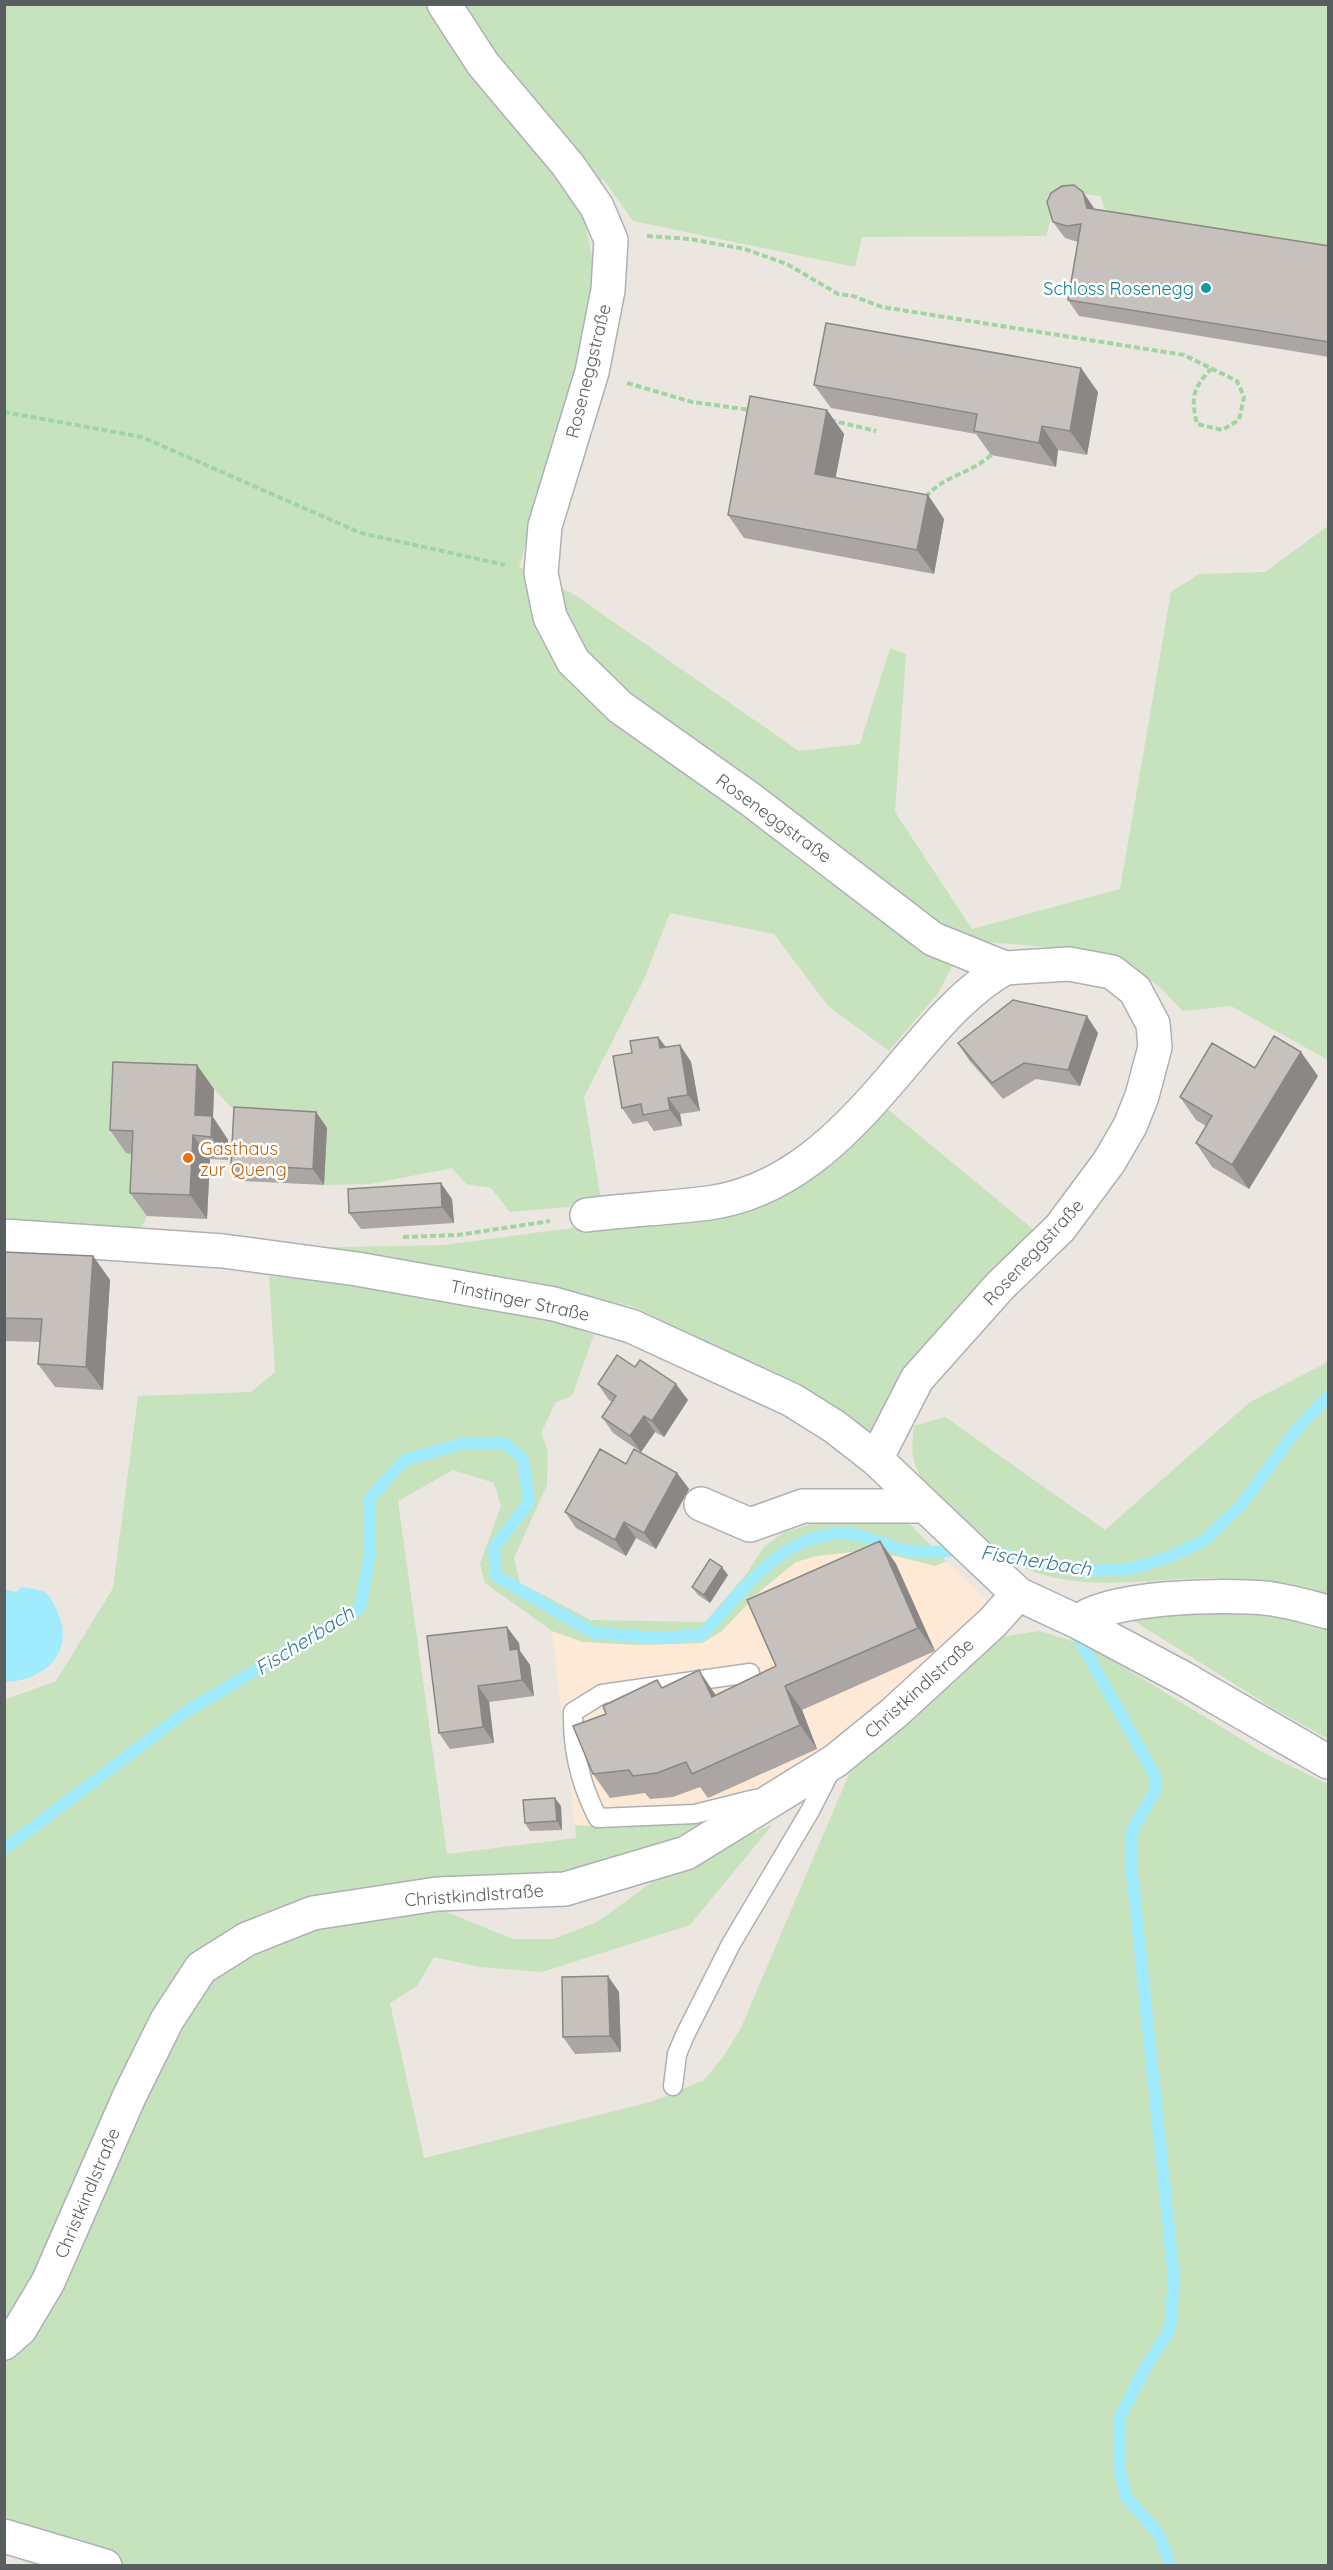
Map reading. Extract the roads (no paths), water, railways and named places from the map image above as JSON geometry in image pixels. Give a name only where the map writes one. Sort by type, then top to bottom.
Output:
[{"type":"street","name":"Roseneggstraße","points":[[444,4],[483,64],[568,165],[597,207],[610,240],[608,290],[592,372],[545,526],[541,573],[550,617],[573,661],[620,707],[759,806],[933,939],[1005,968],[1068,964],[1112,972],[1135,990],[1154,1024],[1155,1047],[1151,1069],[1130,1126],[1089,1192],[1060,1228],[1000,1286],[941,1349],[917,1379],[876,1458]]},
{"type":"street","points":[[587,1215],[710,1203],[747,1194],[784,1177],[813,1159],[843,1132],[967,996],[989,976],[1005,968]]},
{"type":"street","name":"Tinstinger Straße","points":[[4,1236],[223,1251],[357,1269],[554,1304],[631,1326],[740,1374],[792,1400],[835,1427],[876,1458],[992,1572],[1018,1594]]},
{"type":"street","points":[[701,1504],[750,1525],[803,1506],[932,1513]]},
{"type":"street","points":[[1018,1594],[1078,1622],[1329,1762]]},
{"type":"street","name":"Christkindlstraße","points":[[4,2343],[20,2328],[48,2282],[129,2097],[167,2019],[201,1968],[247,1939],[313,1913],[437,1894],[565,1889],[686,1852],[836,1761],[903,1705],[993,1622],[1018,1594]]},
{"type":"street","points":[[1078,1622],[1087,1615],[1124,1605],[1197,1596],[1266,1598],[1329,1612]]},
{"type":"street","points":[[4,2536],[105,2565]]},
{"type":"lane","points":[[750,1673],[602,1694],[573,1712],[572,1743],[585,1794],[598,1818],[695,1814],[789,1790]]},
{"type":"lane","points":[[673,2086],[677,2054],[685,2035],[731,1944],[810,1811],[836,1761]]},
{"type":"water","points":[[21,1587],[42,1591],[49,1596],[63,1630],[62,1643],[52,1663],[42,1671],[31,1677],[5,1682],[5,1590],[17,1592]]},
{"type":"waterway","name":"Fischerbach","points":[[982,1549],[1036,1563],[1084,1571],[1130,1569],[1169,1557],[1205,1540],[1242,1504],[1294,1433],[1328,1396]]},
{"type":"waterway","name":"Fischerbach","points":[[4,1849],[187,1711],[360,1608],[370,1554],[369,1499],[405,1460],[465,1443],[504,1443],[523,1459],[529,1502],[494,1548],[496,1576],[594,1633],[658,1638],[702,1635],[750,1581],[769,1564],[788,1550],[809,1540],[832,1534],[857,1535],[914,1552],[964,1550]]},
{"type":"waterway","points":[[1076,1634],[1155,1776],[1156,1789],[1131,1832],[1132,1872],[1174,2279],[1170,2329],[1143,2372],[1120,2417],[1119,2469],[1126,2497],[1158,2533],[1171,2566]]},
{"type":"place","name":"Schloss Rosenegg","points":[[1206,288]]},
{"type":"place","name":"Gasthaus zur Queng","points":[[188,1158]]}]
